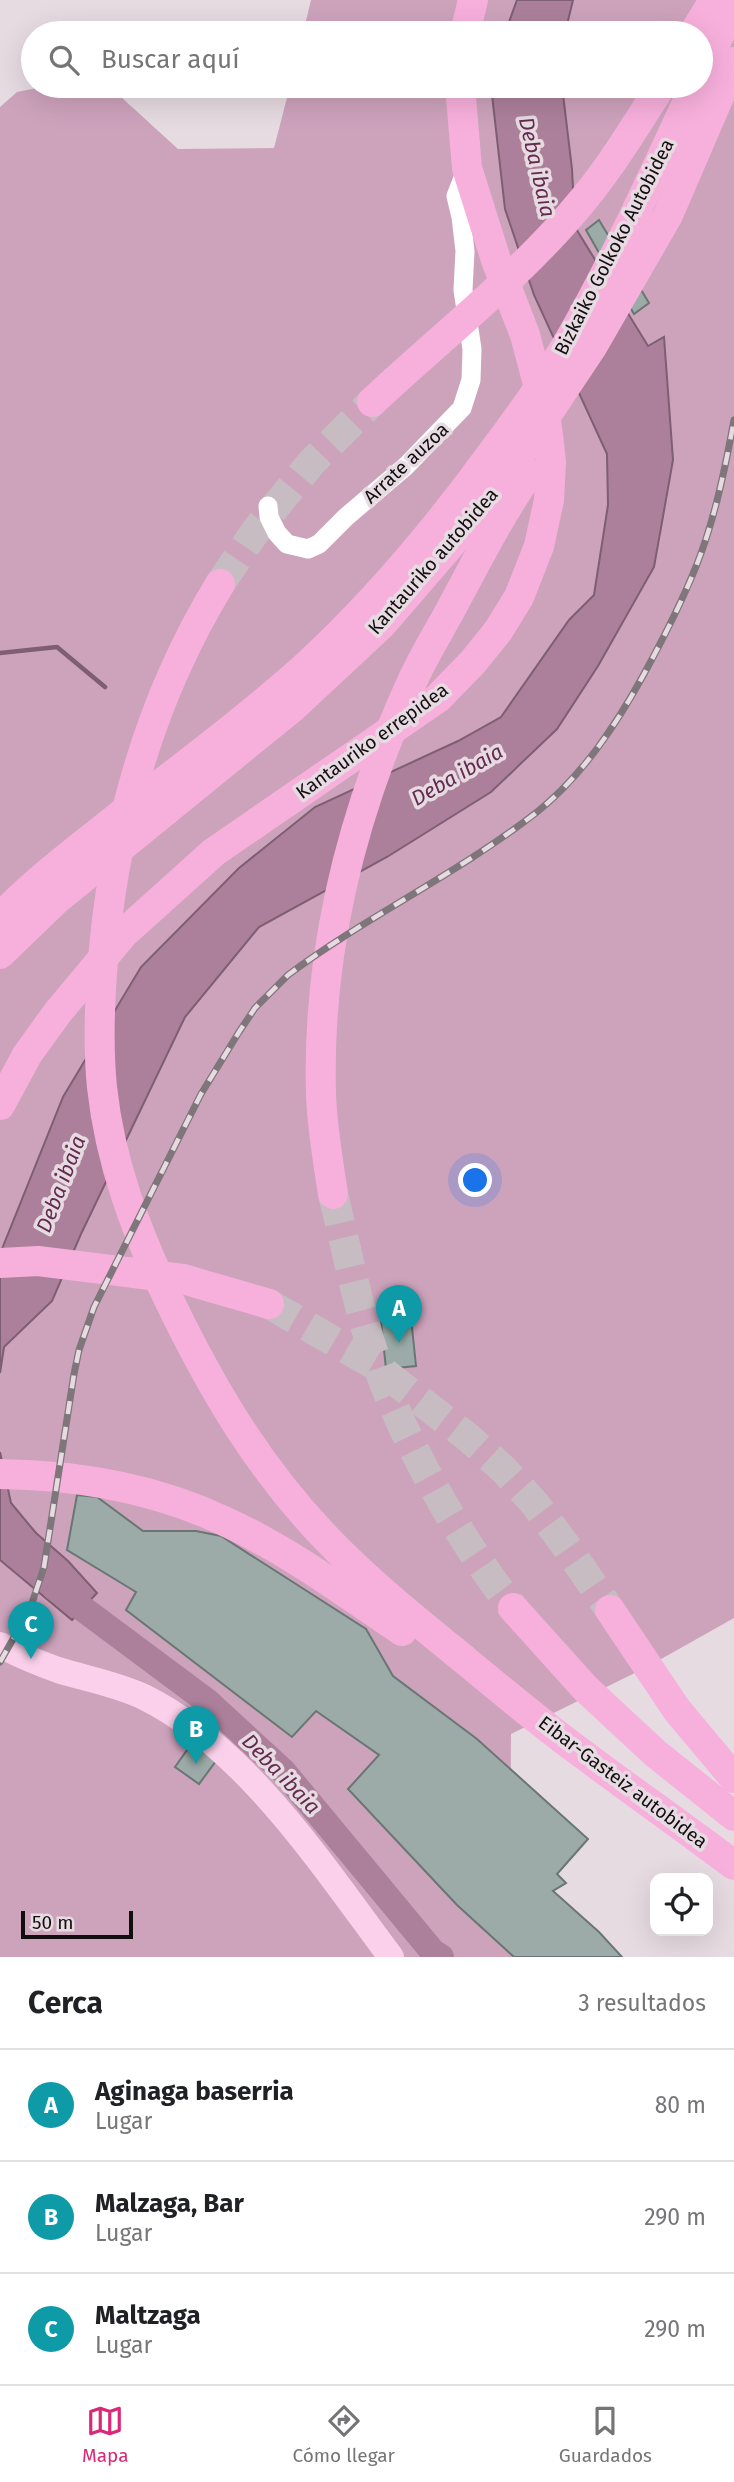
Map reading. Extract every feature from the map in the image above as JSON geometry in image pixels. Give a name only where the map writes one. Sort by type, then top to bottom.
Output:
[{"type":"highway","points":[[468,21],[473,0]]},
{"type":"highway","points":[[701,21],[714,0]]},
{"type":"highway","points":[[713,48],[734,5]]},
{"type":"highway","name":"Kantauriko autobidea","points":[[0,954],[57,899],[293,707],[382,624],[470,522],[592,347],[668,215],[734,62]]},
{"type":"highway","name":"Kantauriko errepidea","points":[[0,1105],[27,1055],[58,1012],[124,933],[214,852],[438,698],[498,631],[519,597],[538,546],[549,500],[551,462],[548,435],[534,366],[522,326],[496,260],[467,168],[461,98]]},
{"type":"highway","points":[[372,402],[541,248],[583,200],[653,98]]},
{"type":"highway","name":"Bizkaiko Golkoko Autobidea","points":[[515,459],[525,410],[570,339],[689,98]]},
{"type":"highway","points":[[333,1194],[321,1094],[324,1012],[331,940],[347,864],[377,765],[411,684],[489,537],[515,459]]},
{"type":"highway","name":"Kantauriko autobidea","points":[[0,918],[66,857],[220,738],[304,668],[382,589],[448,514],[515,459]]},
{"type":"highway","points":[[220,584],[183,651],[138,766],[117,847],[100,985],[102,1088],[112,1147],[143,1243],[193,1350],[228,1413],[286,1494],[325,1537],[389,1599],[512,1699]]},
{"type":"highway","points":[[0,1263],[38,1261],[140,1272],[217,1287],[269,1304]]},
{"type":"highway","points":[[0,1474],[42,1475],[96,1482],[143,1492],[223,1520],[304,1564],[489,1688],[512,1699]]},
{"type":"highway","points":[[513,1608],[585,1688],[655,1753],[734,1816]]},
{"type":"highway","points":[[610,1610],[677,1710],[734,1778]]},
{"type":"highway","name":"Eibar-Gasteiz autobidea","points":[[512,1699],[734,1865]]},
{"type":"main road","points":[[0,1644],[23,1657],[58,1670],[111,1684],[144,1697],[202,1736],[231,1761],[287,1820],[391,1957]]},
{"type":"street","name":"Arrate auzoa","points":[[268,506],[269,517],[277,533],[287,544],[307,549],[319,544],[405,466],[462,408],[471,380],[472,349],[463,290],[465,251],[456,196],[467,168]]},
{"type":"shaded area","points":[[311,0],[734,0],[734,1618],[647,1667],[511,1734],[510,1887],[597,1957],[0,1957],[0,107],[21,91],[21,98],[122,98],[178,149],[274,148],[287,98],[713,98],[713,21],[306,21]]},
{"type":"water","points":[[517,0],[573,0],[568,21],[509,21]]},
{"type":"water","points":[[492,98],[563,98],[572,169],[575,227],[648,346],[664,337],[673,460],[654,567],[598,666],[557,729],[491,792],[387,857],[259,927],[185,1017],[81,1234],[52,1301],[4,1347],[0,1373],[0,1254],[63,1097],[141,967],[239,868],[315,807],[458,741],[501,717],[569,620],[594,595],[608,505],[607,454],[534,295],[505,209]]},
{"type":"water","points":[[0,1452],[11,1503],[36,1533],[68,1561],[97,1593],[72,1620],[0,1560]]},
{"type":"building","points":[[599,220],[649,303],[634,314],[586,230]]},
{"type":"building","points":[[411,1318],[416,1366],[386,1369],[381,1321]]},
{"type":"building","points":[[77,1495],[97,1497],[143,1531],[196,1531],[221,1536],[366,1629],[393,1676],[477,1739],[588,1839],[557,1874],[566,1883],[553,1891],[599,1932],[622,1957],[514,1957],[457,1905],[348,1789],[379,1755],[316,1711],[292,1737],[126,1610],[136,1592],[67,1550]]},
{"type":"building","points":[[192,1743],[216,1761],[199,1784],[175,1767]]},
{"type":"waterway","points":[[0,653],[57,647],[105,687]]},
{"type":"waterway","name":"Deba ibaia","points":[[55,1588],[208,1702],[283,1771],[433,1952],[441,1957]]},
{"type":"tunnel","points":[[220,584],[257,529],[312,462],[372,402]]},
{"type":"tunnel","points":[[333,1194],[365,1324],[391,1400],[446,1508],[513,1608]]},
{"type":"tunnel","points":[[269,1304],[373,1364],[470,1439],[504,1470],[535,1504],[610,1610]]},
{"type":"railway","points":[[0,1662],[30,1609],[44,1567],[74,1374],[94,1307],[201,1094],[255,1008],[288,975],[349,933],[507,834],[554,798],[584,766],[633,693],[679,606],[703,547],[714,511],[734,420]]},
{"type":"place","name":"Aginaga baserria","points":[[399,1343]]},
{"type":"place","name":"Maltzaga","points":[[31,1659]]},
{"type":"place","name":"Malzaga, Bar","points":[[196,1764]]}]
